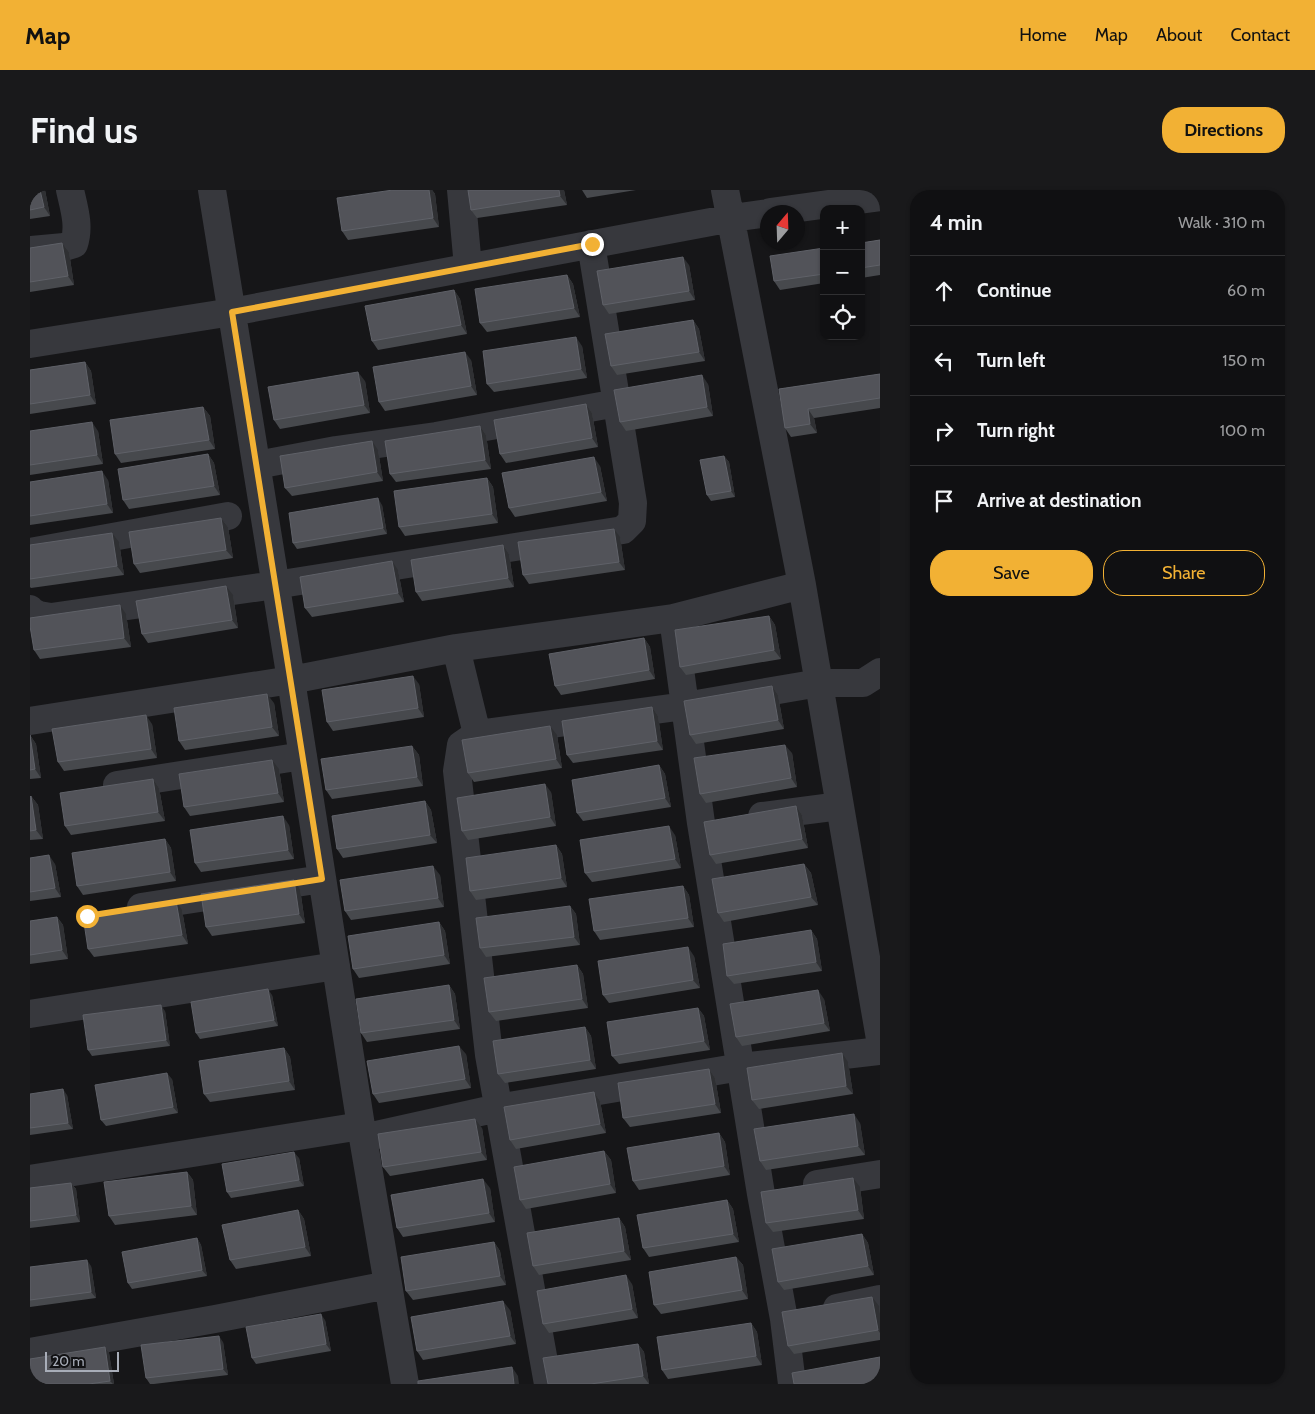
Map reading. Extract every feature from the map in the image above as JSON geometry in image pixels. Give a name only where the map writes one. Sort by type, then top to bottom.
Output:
[{"type":"lane","points":[[30,250],[64,247],[74,244],[76,222],[70,190]]},
{"type":"lane","points":[[216,190],[232,312],[275,585],[292,680],[362,1132],[405,1384]]},
{"type":"lane","points":[[461,190],[468,267]]},
{"type":"lane","points":[[725,190],[732,218],[802,585],[880,1039]]},
{"type":"lane","points":[[805,208],[880,197]]},
{"type":"lane","points":[[30,344],[232,312],[760,214]]},
{"type":"lane","points":[[30,609],[39,615],[51,617],[275,585],[623,530],[632,521],[633,503],[592,244]]},
{"type":"lane","points":[[257,465],[336,450],[436,436],[617,403]]},
{"type":"lane","points":[[30,552],[228,516]]},
{"type":"lane","points":[[30,720],[292,680],[456,648],[673,618],[802,585]]},
{"type":"lane","points":[[673,618],[701,824],[761,1194],[800,1316],[792,1384]]},
{"type":"lane","points":[[456,648],[477,734]]},
{"type":"lane","points":[[548,1384],[489,1055],[457,771],[461,745],[477,734],[685,706],[819,683],[863,683],[880,672]]},
{"type":"lane","points":[[91,789],[303,756]]},
{"type":"lane","points":[[701,824],[840,806]]},
{"type":"lane","points":[[116,911],[322,879]]},
{"type":"lane","points":[[30,1014],[336,966]]},
{"type":"lane","points":[[30,1179],[362,1132],[741,1068],[880,1051]]},
{"type":"lane","points":[[761,1194],[880,1174]]},
{"type":"lane","points":[[30,1352],[215,1319],[388,1285]]},
{"type":"lane","points":[[800,1316],[880,1299]]},
{"type":"building","points":[[30,190],[40,190],[44,207],[30,210]]},
{"type":"building","points":[[393,190],[429,190],[433,218],[342,231],[337,198]]},
{"type":"building","points":[[468,190],[559,190],[560,196],[471,210]]},
{"type":"building","points":[[880,240],[880,265],[865,267],[865,242]]},
{"type":"building","points":[[62,243],[68,276],[30,282],[30,248]]},
{"type":"building","points":[[820,249],[820,275],[774,281],[770,256]]},
{"type":"building","points":[[683,257],[689,291],[603,305],[597,271]]},
{"type":"building","points":[[567,275],[574,308],[480,323],[475,289]]},
{"type":"building","points":[[454,290],[461,325],[372,341],[365,306]]},
{"type":"building","points":[[693,320],[699,352],[611,366],[605,334]]},
{"type":"building","points":[[576,337],[581,369],[487,384],[483,351]]},
{"type":"building","points":[[465,352],[471,386],[379,402],[373,367]]},
{"type":"building","points":[[85,362],[90,395],[30,404],[30,370]]},
{"type":"building","points":[[358,372],[364,405],[274,420],[268,387]]},
{"type":"building","points":[[880,374],[880,398],[808,409],[810,424],[785,428],[779,389]]},
{"type":"building","points":[[702,375],[707,407],[620,422],[614,390]]},
{"type":"building","points":[[586,404],[592,438],[500,454],[494,420]]},
{"type":"building","points":[[203,407],[209,440],[115,454],[110,420]]},
{"type":"building","points":[[92,422],[97,455],[30,465],[30,431]]},
{"type":"building","points":[[480,426],[485,460],[390,474],[385,441]]},
{"type":"building","points":[[372,441],[377,472],[285,488],[280,456]]},
{"type":"building","points":[[208,454],[214,486],[123,500],[118,469]]},
{"type":"building","points":[[724,456],[731,491],[707,495],[700,460]]},
{"type":"building","points":[[594,457],[601,492],[509,508],[502,473]]},
{"type":"building","points":[[102,471],[107,504],[30,516],[30,482]]},
{"type":"building","points":[[487,478],[492,514],[399,527],[394,491]]},
{"type":"building","points":[[378,498],[383,528],[293,543],[289,513]]},
{"type":"building","points":[[221,518],[226,550],[134,564],[129,532]]},
{"type":"building","points":[[614,529],[619,562],[523,575],[518,542]]},
{"type":"building","points":[[112,533],[117,566],[30,579],[30,545]]},
{"type":"building","points":[[503,545],[508,578],[416,592],[411,560]]},
{"type":"building","points":[[392,561],[398,593],[305,608],[300,577]]},
{"type":"building","points":[[226,586],[232,620],[142,634],[136,601]]},
{"type":"building","points":[[120,605],[124,638],[34,650],[30,618]]},
{"type":"building","points":[[769,616],[774,650],[680,667],[675,630]]},
{"type":"building","points":[[644,638],[649,670],[555,686],[549,654]]},
{"type":"building","points":[[413,676],[418,708],[327,722],[322,690]]},
{"type":"building","points":[[772,686],[778,720],[690,735],[684,701]]},
{"type":"building","points":[[267,694],[272,727],[179,741],[174,708]]},
{"type":"building","points":[[652,707],[657,741],[567,755],[562,721]]},
{"type":"building","points":[[146,715],[151,749],[58,762],[52,729]]},
{"type":"building","points":[[550,726],[556,759],[468,773],[462,740]]},
{"type":"building","points":[[30,735],[35,769],[30,770]]},
{"type":"building","points":[[785,745],[791,778],[700,794],[694,758]]},
{"type":"building","points":[[412,746],[417,777],[326,790],[321,759]]},
{"type":"building","points":[[272,760],[278,793],[184,807],[179,774]]},
{"type":"building","points":[[659,765],[665,798],[577,813],[572,780]]},
{"type":"building","points":[[153,779],[158,812],[65,826],[60,793]]},
{"type":"building","points":[[545,784],[550,817],[462,831],[457,798]]},
{"type":"building","points":[[30,797],[36,830],[30,831]]},
{"type":"building","points":[[425,801],[430,835],[337,849],[332,816]]},
{"type":"building","points":[[796,806],[802,839],[710,855],[704,822]]},
{"type":"building","points":[[283,816],[288,850],[195,863],[190,830]]},
{"type":"building","points":[[669,826],[675,859],[585,873],[580,840]]},
{"type":"building","points":[[165,839],[170,872],[77,886],[72,853]]},
{"type":"building","points":[[556,845],[561,878],[470,891],[466,858]]},
{"type":"building","points":[[49,855],[55,888],[30,892],[30,858]]},
{"type":"building","points":[[804,864],[811,897],[718,913],[712,879]]},
{"type":"building","points":[[433,866],[438,898],[345,911],[340,880]]},
{"type":"building","points":[[294,880],[299,914],[206,927],[201,894]]},
{"type":"building","points":[[683,886],[688,918],[594,931],[589,899]]},
{"type":"building","points":[[176,901],[182,935],[88,949],[83,916]]},
{"type":"building","points":[[570,906],[574,937],[480,948],[476,918]]},
{"type":"building","points":[[57,917],[62,950],[30,955],[30,921]]},
{"type":"building","points":[[439,922],[444,955],[353,969],[348,936]]},
{"type":"building","points":[[811,930],[816,962],[727,976],[723,944]]},
{"type":"building","points":[[688,947],[693,980],[603,995],[598,961]]},
{"type":"building","points":[[577,965],[582,999],[489,1012],[484,978]]},
{"type":"building","points":[[449,985],[454,1020],[361,1033],[356,999]]},
{"type":"building","points":[[268,989],[274,1020],[196,1033],[191,1002]]},
{"type":"building","points":[[818,990],[824,1023],[736,1037],[730,1004]]},
{"type":"building","points":[[161,1005],[166,1040],[88,1050],[83,1015]]},
{"type":"building","points":[[698,1008],[704,1041],[612,1056],[607,1022]]},
{"type":"building","points":[[585,1027],[590,1060],[498,1074],[493,1041]]},
{"type":"building","points":[[459,1046],[465,1079],[373,1094],[367,1061]]},
{"type":"building","points":[[284,1048],[289,1081],[204,1094],[199,1061]]},
{"type":"building","points":[[842,1053],[846,1086],[752,1100],[747,1068]]},
{"type":"building","points":[[709,1069],[715,1104],[623,1118],[618,1083]]},
{"type":"building","points":[[167,1073],[173,1107],[101,1120],[95,1085]]},
{"type":"building","points":[[63,1089],[68,1123],[30,1128],[30,1094]]},
{"type":"building","points":[[594,1092],[600,1124],[510,1140],[504,1107]]},
{"type":"building","points":[[854,1114],[858,1146],[760,1161],[754,1129]]},
{"type":"building","points":[[475,1119],[481,1152],[383,1167],[378,1134]]},
{"type":"building","points":[[719,1133],[724,1166],[633,1181],[627,1148]]},
{"type":"building","points":[[604,1151],[610,1184],[520,1200],[514,1167]]},
{"type":"building","points":[[294,1152],[299,1180],[227,1192],[222,1164]]},
{"type":"building","points":[[187,1172],[191,1206],[109,1216],[104,1182]]},
{"type":"building","points":[[853,1178],[858,1210],[766,1223],[761,1192]]},
{"type":"building","points":[[483,1179],[489,1213],[397,1228],[391,1195]]},
{"type":"building","points":[[71,1183],[76,1215],[30,1221],[30,1188]]},
{"type":"building","points":[[727,1200],[733,1234],[643,1248],[637,1215]]},
{"type":"building","points":[[298,1210],[305,1247],[230,1260],[222,1225]]},
{"type":"building","points":[[619,1218],[624,1251],[533,1266],[527,1233]]},
{"type":"building","points":[[862,1234],[868,1266],[778,1282],[772,1249]]},
{"type":"building","points":[[197,1238],[202,1270],[128,1283],[122,1252]]},
{"type":"building","points":[[494,1242],[500,1276],[406,1291],[401,1257]]},
{"type":"building","points":[[736,1257],[742,1290],[654,1305],[649,1272]]},
{"type":"building","points":[[87,1260],[91,1292],[30,1300],[30,1267]]},
{"type":"building","points":[[626,1275],[632,1309],[543,1324],[537,1291]]},
{"type":"building","points":[[872,1297],[878,1330],[788,1346],[782,1312]]},
{"type":"building","points":[[503,1301],[510,1336],[417,1351],[411,1317]]},
{"type":"building","points":[[321,1314],[326,1344],[252,1358],[246,1327]]},
{"type":"building","points":[[751,1323],[756,1356],[662,1370],[657,1337]]},
{"type":"building","points":[[219,1336],[223,1369],[146,1378],[141,1345]]},
{"type":"building","points":[[638,1344],[643,1376],[591,1384],[548,1384],[543,1358]]},
{"type":"building","points":[[105,1347],[110,1381],[89,1384],[32,1384],[30,1359]]},
{"type":"building","points":[[880,1357],[880,1384],[794,1384],[792,1373]]},
{"type":"building","points":[[512,1367],[514,1384],[418,1384],[418,1381]]},
{"type":"route","points":[[87,916],[322,879],[292,680],[232,312],[592,244]]}]
